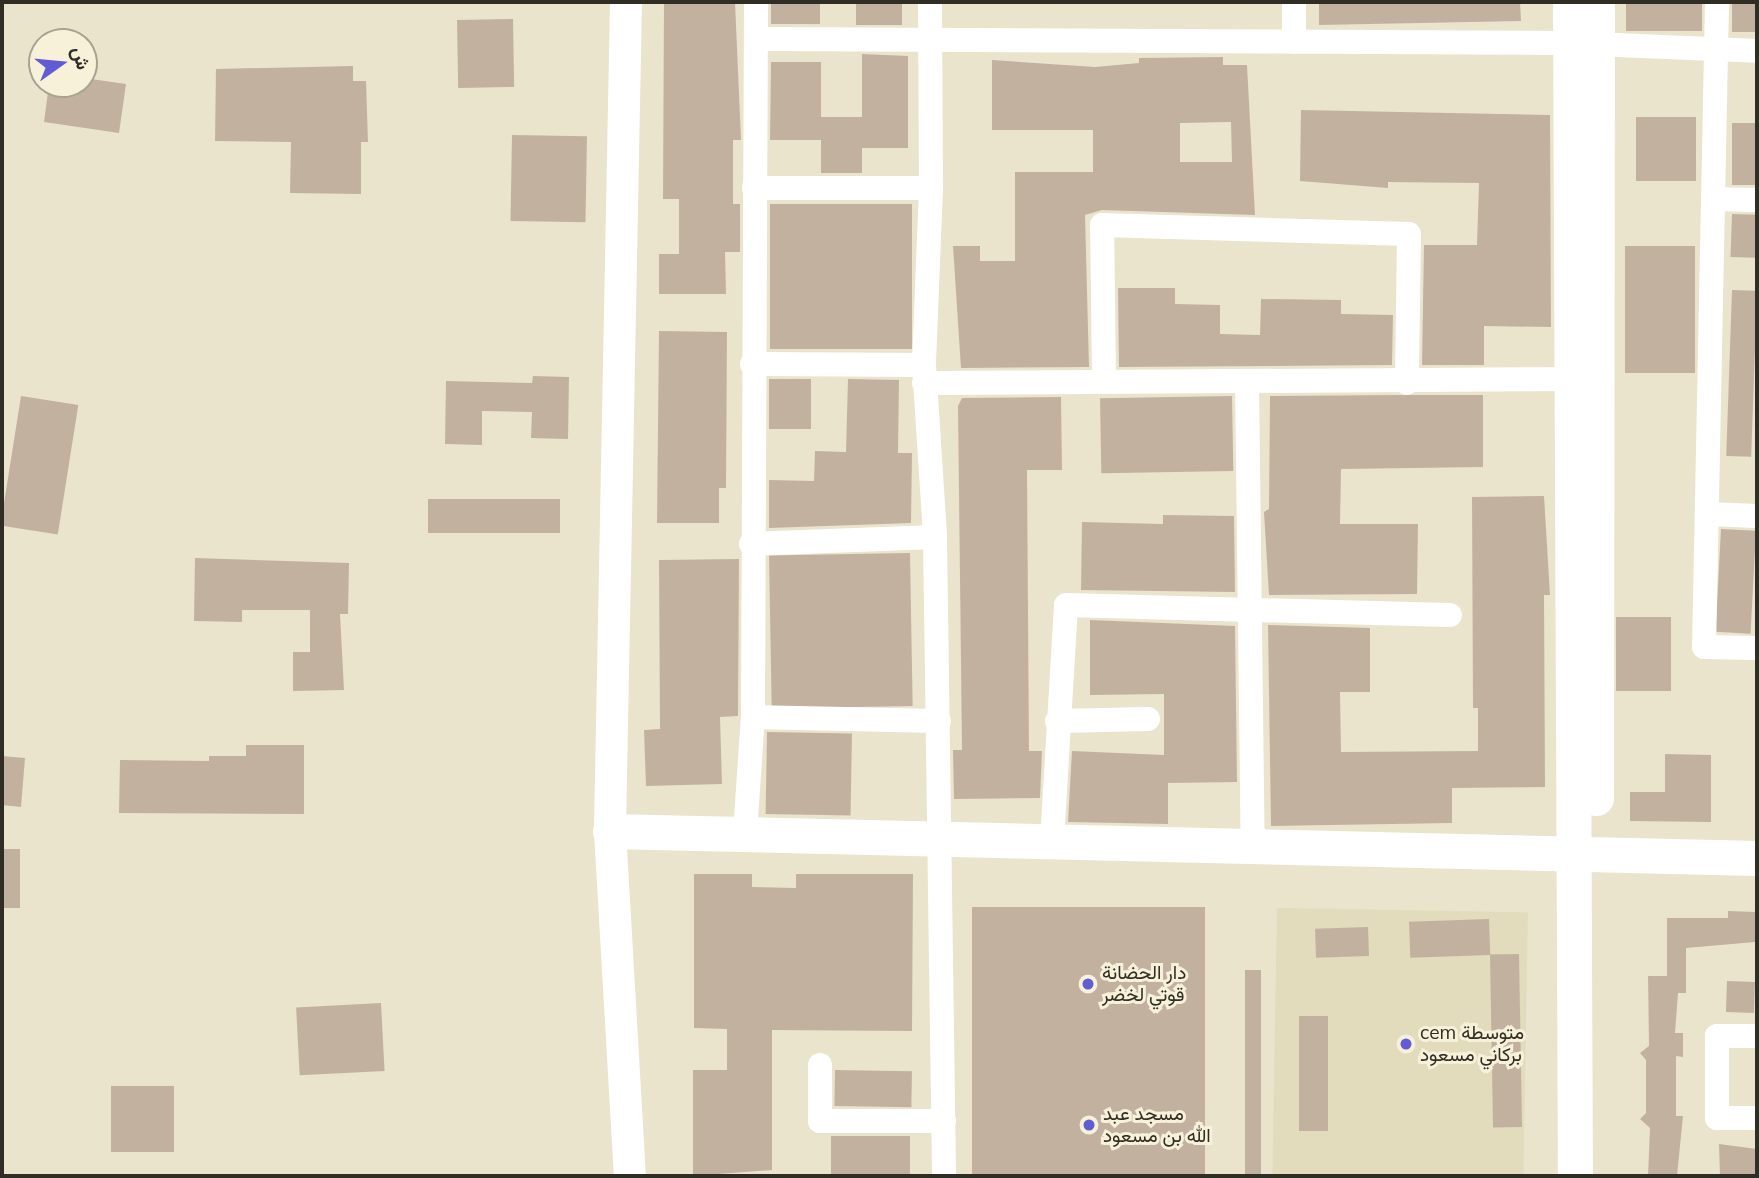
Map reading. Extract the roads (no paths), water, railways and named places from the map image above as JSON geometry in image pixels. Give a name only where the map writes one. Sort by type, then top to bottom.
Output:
[{"type":"main road","points":[[1570,2],[1583,43],[1585,853],[1598,1176]]},
{"type":"main road","points":[[1583,43],[1597,2]]},
{"type":"main road","points":[[610,831],[1757,859]]},
{"type":"main road","points":[[1575,1176],[1585,853]]},
{"type":"street","points":[[626,2],[610,831],[629,1176]]},
{"type":"street","points":[[744,834],[752,717],[756,2]]},
{"type":"street","points":[[930,2],[931,188],[924,374],[935,537],[944,1176]]},
{"type":"street","points":[[1294,2],[1294,42]]},
{"type":"street","points":[[1717,2],[1704,648],[1757,648]]},
{"type":"street","points":[[756,39],[930,36],[1583,43],[1757,51]]},
{"type":"street","points":[[754,188],[931,188]]},
{"type":"street","points":[[1713,199],[1757,200]]},
{"type":"street","points":[[1104,379],[1102,225],[1409,234],[1407,383]]},
{"type":"street","points":[[752,364],[924,374],[1104,379],[1407,383],[1582,379]]},
{"type":"street","points":[[1247,381],[1253,846]]},
{"type":"street","points":[[1707,514],[1757,516]]},
{"type":"street","points":[[751,544],[935,537]]},
{"type":"street","points":[[1052,841],[1057,721],[1066,605],[1450,615]]},
{"type":"street","points":[[752,717],[939,721]]},
{"type":"street","points":[[1057,721],[1148,719]]},
{"type":"street","points":[[1757,1036],[1717,1036],[1717,1118],[1757,1118]]},
{"type":"street","points":[[820,1065],[820,1121],[944,1121]]},
{"type":"place","name":"دار الحضانة قوتي لخضر","points":[[1088,984]]},
{"type":"place","name":"cem متوسطة بركاني مسعود","points":[[1406,1044]]},
{"type":"place","name":"مسجد عبد الله بن مسعود","points":[[1089,1125]]}]
